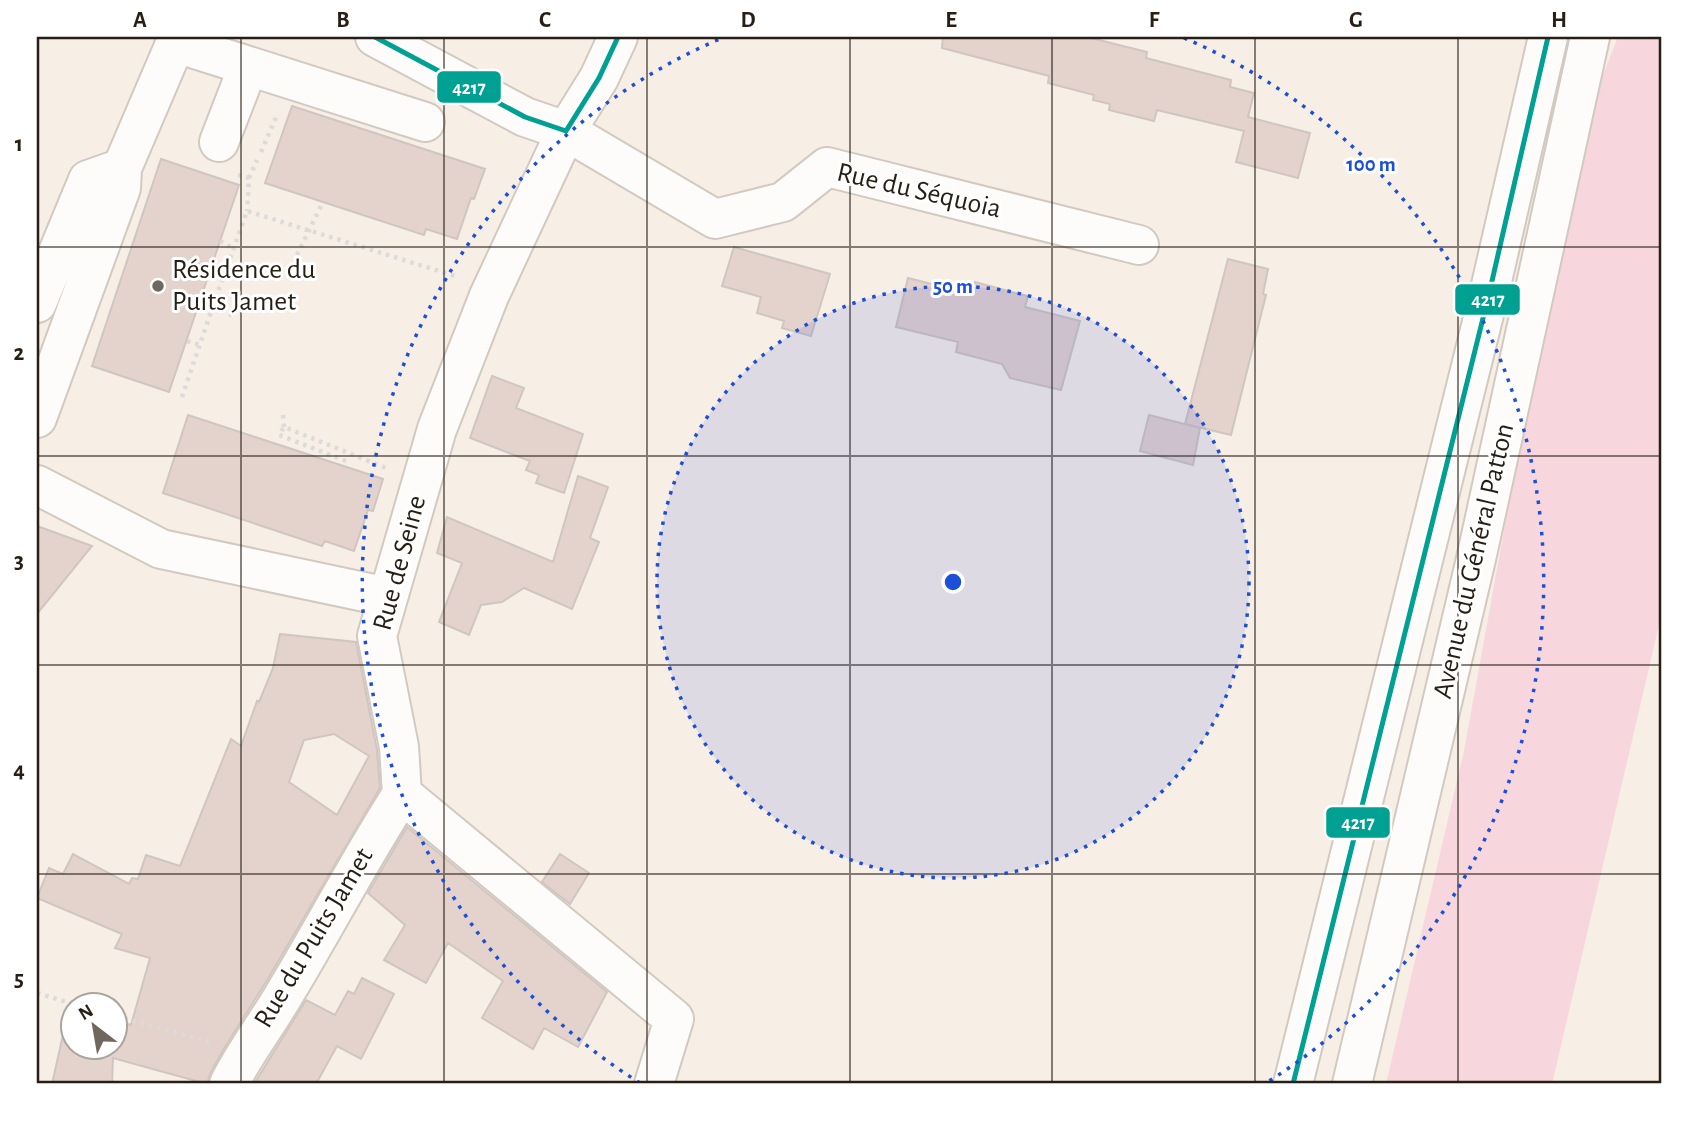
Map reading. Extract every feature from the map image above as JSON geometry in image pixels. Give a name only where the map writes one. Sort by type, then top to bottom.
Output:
[{"type":"street","points":[[375,37],[525,117],[566,131]]},
{"type":"street","name":"Rue de Seine","points":[[402,794],[399,747],[377,636],[388,597],[437,429],[489,296],[566,131],[600,78],[618,37]]},
{"type":"street","name":"Avenue du Général Patton","points":[[1293,1084],[1489,294],[1548,37]]},
{"type":"street","name":"Avenue du Général Patton","points":[[1352,1084],[1476,559],[1590,37]]},
{"type":"street","points":[[37,418],[121,188],[122,168],[177,40],[248,67],[425,122]]},
{"type":"street","points":[[219,142],[248,67]]},
{"type":"street","name":"Rue du Séquoia","points":[[566,131],[715,219],[783,202],[827,167],[1139,245]]},
{"type":"street","points":[[37,303],[88,180],[122,168]]},
{"type":"street","points":[[37,485],[162,548],[388,597]]},
{"type":"street","points":[[402,794],[674,1019],[654,1084]]},
{"type":"street","name":"Rue du Puits Jamet","points":[[237,1068],[284,995],[364,852],[402,794]]},
{"type":"path","points":[[249,178],[281,107]]},
{"type":"path","points":[[297,255],[323,202]]},
{"type":"path","points":[[182,397],[247,211],[464,279]]},
{"type":"path","points":[[220,241],[234,249]]},
{"type":"path","points":[[215,300],[232,316]]},
{"type":"path","points":[[187,341],[200,345]]},
{"type":"path","points":[[283,415],[284,427],[278,435],[346,461]]},
{"type":"path","points":[[284,427],[387,468]]},
{"type":"path","points":[[37,993],[60,1000]]},
{"type":"path","points":[[130,1022],[237,1068]]},
{"type":"shaded area","points":[[1618,37],[1662,37],[1662,612],[1552,1084],[1386,1084],[1464,751],[1561,216],[1588,113]]},
{"type":"building","points":[[943,37],[1087,37],[1147,52],[1146,58],[1231,80],[1230,87],[1254,93],[1248,117],[1310,133],[1298,178],[1236,162],[1244,131],[1157,110],[1154,121],[1109,110],[1110,104],[1093,100],[1094,95],[1048,83],[1049,76],[942,48]]},
{"type":"building","name":"Résidence du Puits Jamet","points":[[292,106],[485,169],[474,199],[471,198],[457,239],[426,229],[424,235],[265,183]]},
{"type":"building","name":"Résidence du Puits Jamet","points":[[161,159],[239,185],[169,392],[92,366]]},
{"type":"building","points":[[734,247],[830,274],[811,336],[782,328],[784,321],[757,313],[761,297],[722,286]]},
{"type":"building","points":[[1228,259],[1268,269],[1263,294],[1266,295],[1231,435],[1185,424]]},
{"type":"building","points":[[908,278],[971,294],[975,282],[1028,296],[1025,307],[1080,321],[1061,390],[1010,378],[1002,364],[956,352],[958,342],[896,327]]},
{"type":"building","points":[[492,376],[524,388],[516,408],[583,434],[564,493],[536,483],[539,475],[526,470],[530,461],[470,438]]},
{"type":"building","points":[[188,415],[383,479],[373,511],[368,510],[354,551],[325,541],[322,546],[163,493]]},
{"type":"building","points":[[1149,415],[1200,428],[1193,465],[1140,451]]},
{"type":"building","points":[[578,476],[608,487],[590,538],[599,542],[572,609],[524,588],[502,602],[481,605],[469,635],[439,622],[462,563],[437,553],[447,517],[553,562]]},
{"type":"building","points":[[37,526],[92,546],[37,614]]},
{"type":"building","points":[[280,634],[356,642],[377,750],[380,788],[223,1050],[207,1084],[127,1062],[130,1062],[130,1025],[150,958],[115,948],[122,934],[37,898],[49,868],[63,874],[73,854],[129,884],[132,878],[138,879],[146,855],[180,866],[231,739],[241,746],[257,701],[259,702],[273,668]],"holes":[[[334,734],[369,756],[337,815],[289,782],[304,740]]]},
{"type":"building","points":[[407,827],[607,992],[578,1047],[544,1028],[533,1049],[482,1018],[503,981],[448,943],[426,983],[384,960],[405,925],[368,893]]},
{"type":"building","points":[[560,854],[589,873],[570,904],[542,882]]},
{"type":"building","points":[[362,978],[394,994],[361,1059],[337,1046],[316,1084],[254,1084],[306,1000],[335,1015],[348,991],[354,994]]},
{"type":"building","points":[[60,1048],[60,1062],[113,1062],[112,1084],[52,1084]]},
{"type":"transit line","name":"4217","points":[[375,37],[525,117],[566,131]]},
{"type":"transit line","name":"4217","points":[[566,131],[599,78],[618,37]]},
{"type":"transit line","name":"4217","points":[[1293,1084],[1489,294],[1548,37]]},
{"type":"place","name":"Résidence du Puits Jamet","points":[[158,286]]}]
